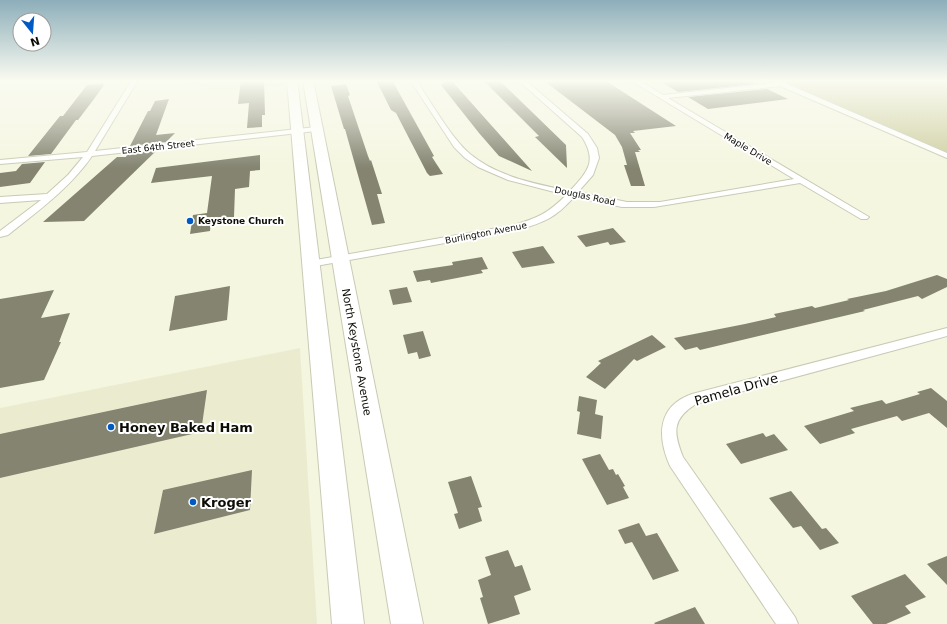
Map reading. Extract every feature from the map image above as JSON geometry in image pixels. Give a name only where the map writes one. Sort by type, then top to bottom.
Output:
[{"type":"main road","points":[[294,109],[348,624]]},
{"type":"main road","name":"North Keystone Avenue","points":[[313,109],[407,624]]},
{"type":"street","points":[[0,234],[5,233],[50,196],[74,173],[89,154],[117,109]]},
{"type":"street","name":"Douglas Road","points":[[433,109],[457,145],[472,159],[486,168],[512,179],[572,194],[621,204],[655,205],[801,180]]},
{"type":"street","name":"Burlington Avenue","points":[[310,264],[523,226],[550,215],[572,194],[592,168],[595,158],[593,148],[588,139],[555,109]]},
{"type":"street","name":"Maple Drive","points":[[682,109],[864,217]]},
{"type":"street","points":[[838,109],[947,156]]},
{"type":"street","name":"East 64th Street","points":[[0,162],[89,154],[316,129]]},
{"type":"street","points":[[0,200],[50,196]]},
{"type":"street","name":"Pamela Drive","points":[[788,624],[676,461],[670,445],[669,430],[676,412],[692,400],[947,332]]},
{"type":"shaded area","points":[[838,109],[947,109],[947,156]]},
{"type":"shaded area","points":[[300,348],[317,624],[0,624],[0,408]]},
{"type":"building","points":[[68,109],[86,109],[78,120],[76,120],[51,154],[28,156],[60,116],[63,116]]},
{"type":"building","points":[[151,109],[165,109],[156,135],[175,133],[166,142],[130,146],[148,111]]},
{"type":"building","points":[[249,109],[265,109],[265,115],[262,115],[262,127],[247,128]]},
{"type":"building","points":[[338,109],[352,109],[382,194],[377,194],[385,223],[372,225]]},
{"type":"building","points":[[408,109],[434,156],[432,157],[443,174],[430,176],[427,173],[396,113],[391,110]]},
{"type":"building","points":[[460,109],[477,109],[532,171],[499,156]]},
{"type":"building","points":[[512,109],[529,109],[566,145],[567,168],[535,137],[539,136]]},
{"type":"building","points":[[581,109],[650,109],[676,126],[633,131],[635,133],[630,133],[641,150],[638,150],[640,152],[635,152],[645,186],[631,186],[624,165],[627,165],[622,147],[615,135]]},
{"type":"building","points":[[157,150],[84,221],[43,222],[117,157],[126,157],[127,154]]},
{"type":"building","points":[[260,155],[260,170],[250,171],[249,187],[235,189],[234,217],[211,220],[210,231],[190,234],[193,215],[207,213],[212,176],[151,183],[156,168]]},
{"type":"building","points":[[45,162],[30,183],[0,187],[0,173],[16,171],[22,164]]},
{"type":"building","points":[[613,228],[626,242],[610,245],[608,242],[586,247],[577,236]]},
{"type":"building","points":[[543,246],[555,263],[522,268],[512,252]]},
{"type":"building","points":[[482,257],[488,269],[481,270],[483,273],[431,283],[430,280],[417,282],[413,271],[453,265],[452,262]]},
{"type":"building","points":[[937,275],[947,279],[947,287],[922,299],[918,296],[863,310],[865,311],[700,350],[697,347],[685,350],[674,338],[776,317],[774,314],[812,306],[815,308],[849,300],[847,299],[886,291]]},
{"type":"building","points":[[230,286],[227,320],[169,331],[175,296]]},
{"type":"building","points":[[407,287],[412,302],[393,305],[389,290]]},
{"type":"building","points":[[54,290],[41,318],[70,313],[59,342],[61,342],[44,380],[0,388],[0,299]]},
{"type":"building","points":[[423,331],[431,356],[419,359],[417,352],[408,354],[403,335]]},
{"type":"building","points":[[652,335],[666,347],[637,361],[634,359],[605,389],[586,377],[601,363],[598,361]]},
{"type":"building","points":[[931,388],[947,401],[947,428],[929,413],[902,421],[897,416],[851,429],[855,433],[820,444],[804,426],[854,411],[850,408],[882,400],[886,404],[920,394],[917,392]]},
{"type":"building","points":[[207,390],[201,432],[0,478],[0,434]]},
{"type":"building","points":[[579,396],[597,400],[595,414],[603,416],[601,439],[577,434],[580,412],[577,411]]},
{"type":"building","points":[[763,433],[766,437],[774,434],[788,450],[741,464],[726,444]]},
{"type":"building","points":[[600,454],[609,470],[613,469],[616,475],[618,474],[625,486],[623,487],[629,498],[607,505],[582,459]]},
{"type":"building","points":[[252,470],[250,510],[154,534],[163,490]]},
{"type":"building","points":[[471,476],[482,507],[478,508],[482,521],[459,529],[454,514],[458,513],[448,482]]},
{"type":"building","points":[[791,491],[822,529],[826,528],[839,543],[820,550],[801,526],[793,528],[769,498]]},
{"type":"building","points":[[639,523],[646,536],[657,533],[679,571],[653,580],[632,542],[625,544],[618,530]]},
{"type":"building","points":[[508,550],[515,567],[522,565],[531,590],[514,596],[520,614],[488,624],[480,598],[483,597],[478,580],[491,575],[485,557]]},
{"type":"building","points":[[947,556],[947,585],[927,564]]},
{"type":"building","points":[[905,574],[926,597],[905,606],[911,613],[886,624],[873,624],[851,596]]},
{"type":"building","points":[[695,607],[705,624],[654,623]]},
{"type":"place","name":"Keystone Church","points":[[190,221]]},
{"type":"place","name":"Honey Baked Ham","points":[[111,427]]},
{"type":"place","name":"Kroger","points":[[193,502]]}]
